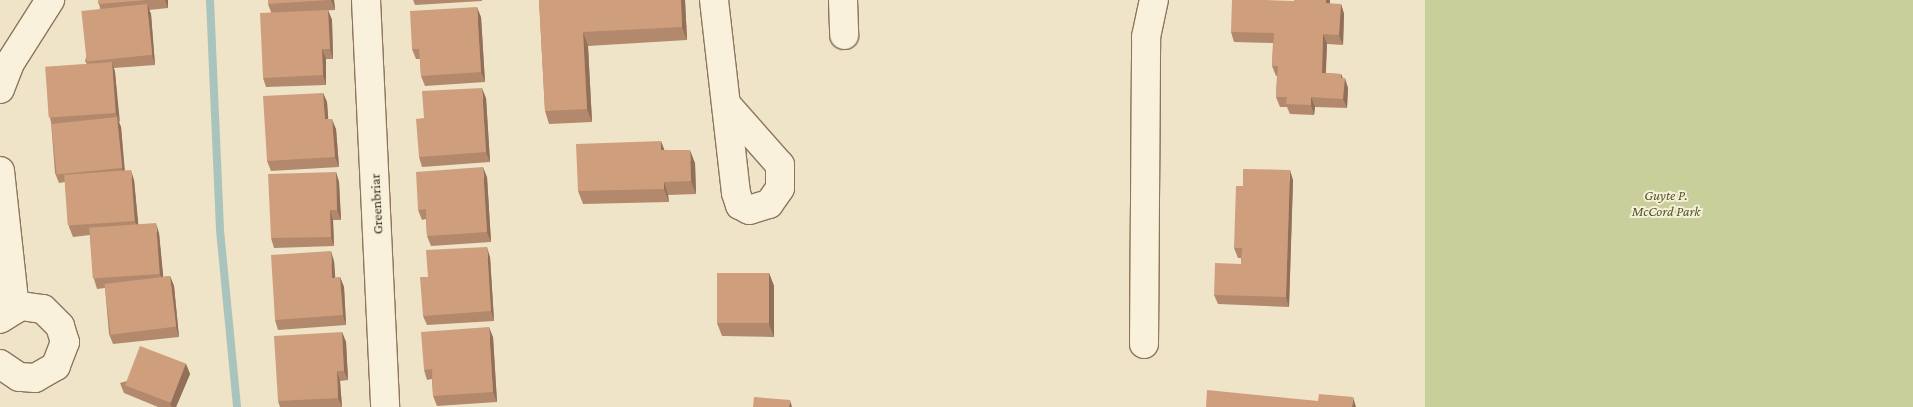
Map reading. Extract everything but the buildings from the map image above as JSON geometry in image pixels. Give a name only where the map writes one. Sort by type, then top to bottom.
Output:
[{"type":"street","points":[[26,37],[32,0]]},
{"type":"street","points":[[0,89],[26,37],[50,0]]},
{"type":"street","name":"Greenbriar","points":[[366,0],[385,407]]},
{"type":"street","points":[[714,0],[727,105]]},
{"type":"street","points":[[843,0],[844,35]]},
{"type":"street","points":[[1144,344],[1146,36],[1154,0]]},
{"type":"street","points":[[0,171],[8,314],[30,306],[53,316],[60,326],[65,342],[63,354],[56,366],[35,378],[19,377],[0,364]]},
{"type":"green space","name":"Guyte P. McCord Park","points":[[1425,0],[1913,0],[1913,407],[1425,407]]},
{"type":"waterway","points":[[210,0],[220,230],[237,407]]}]
